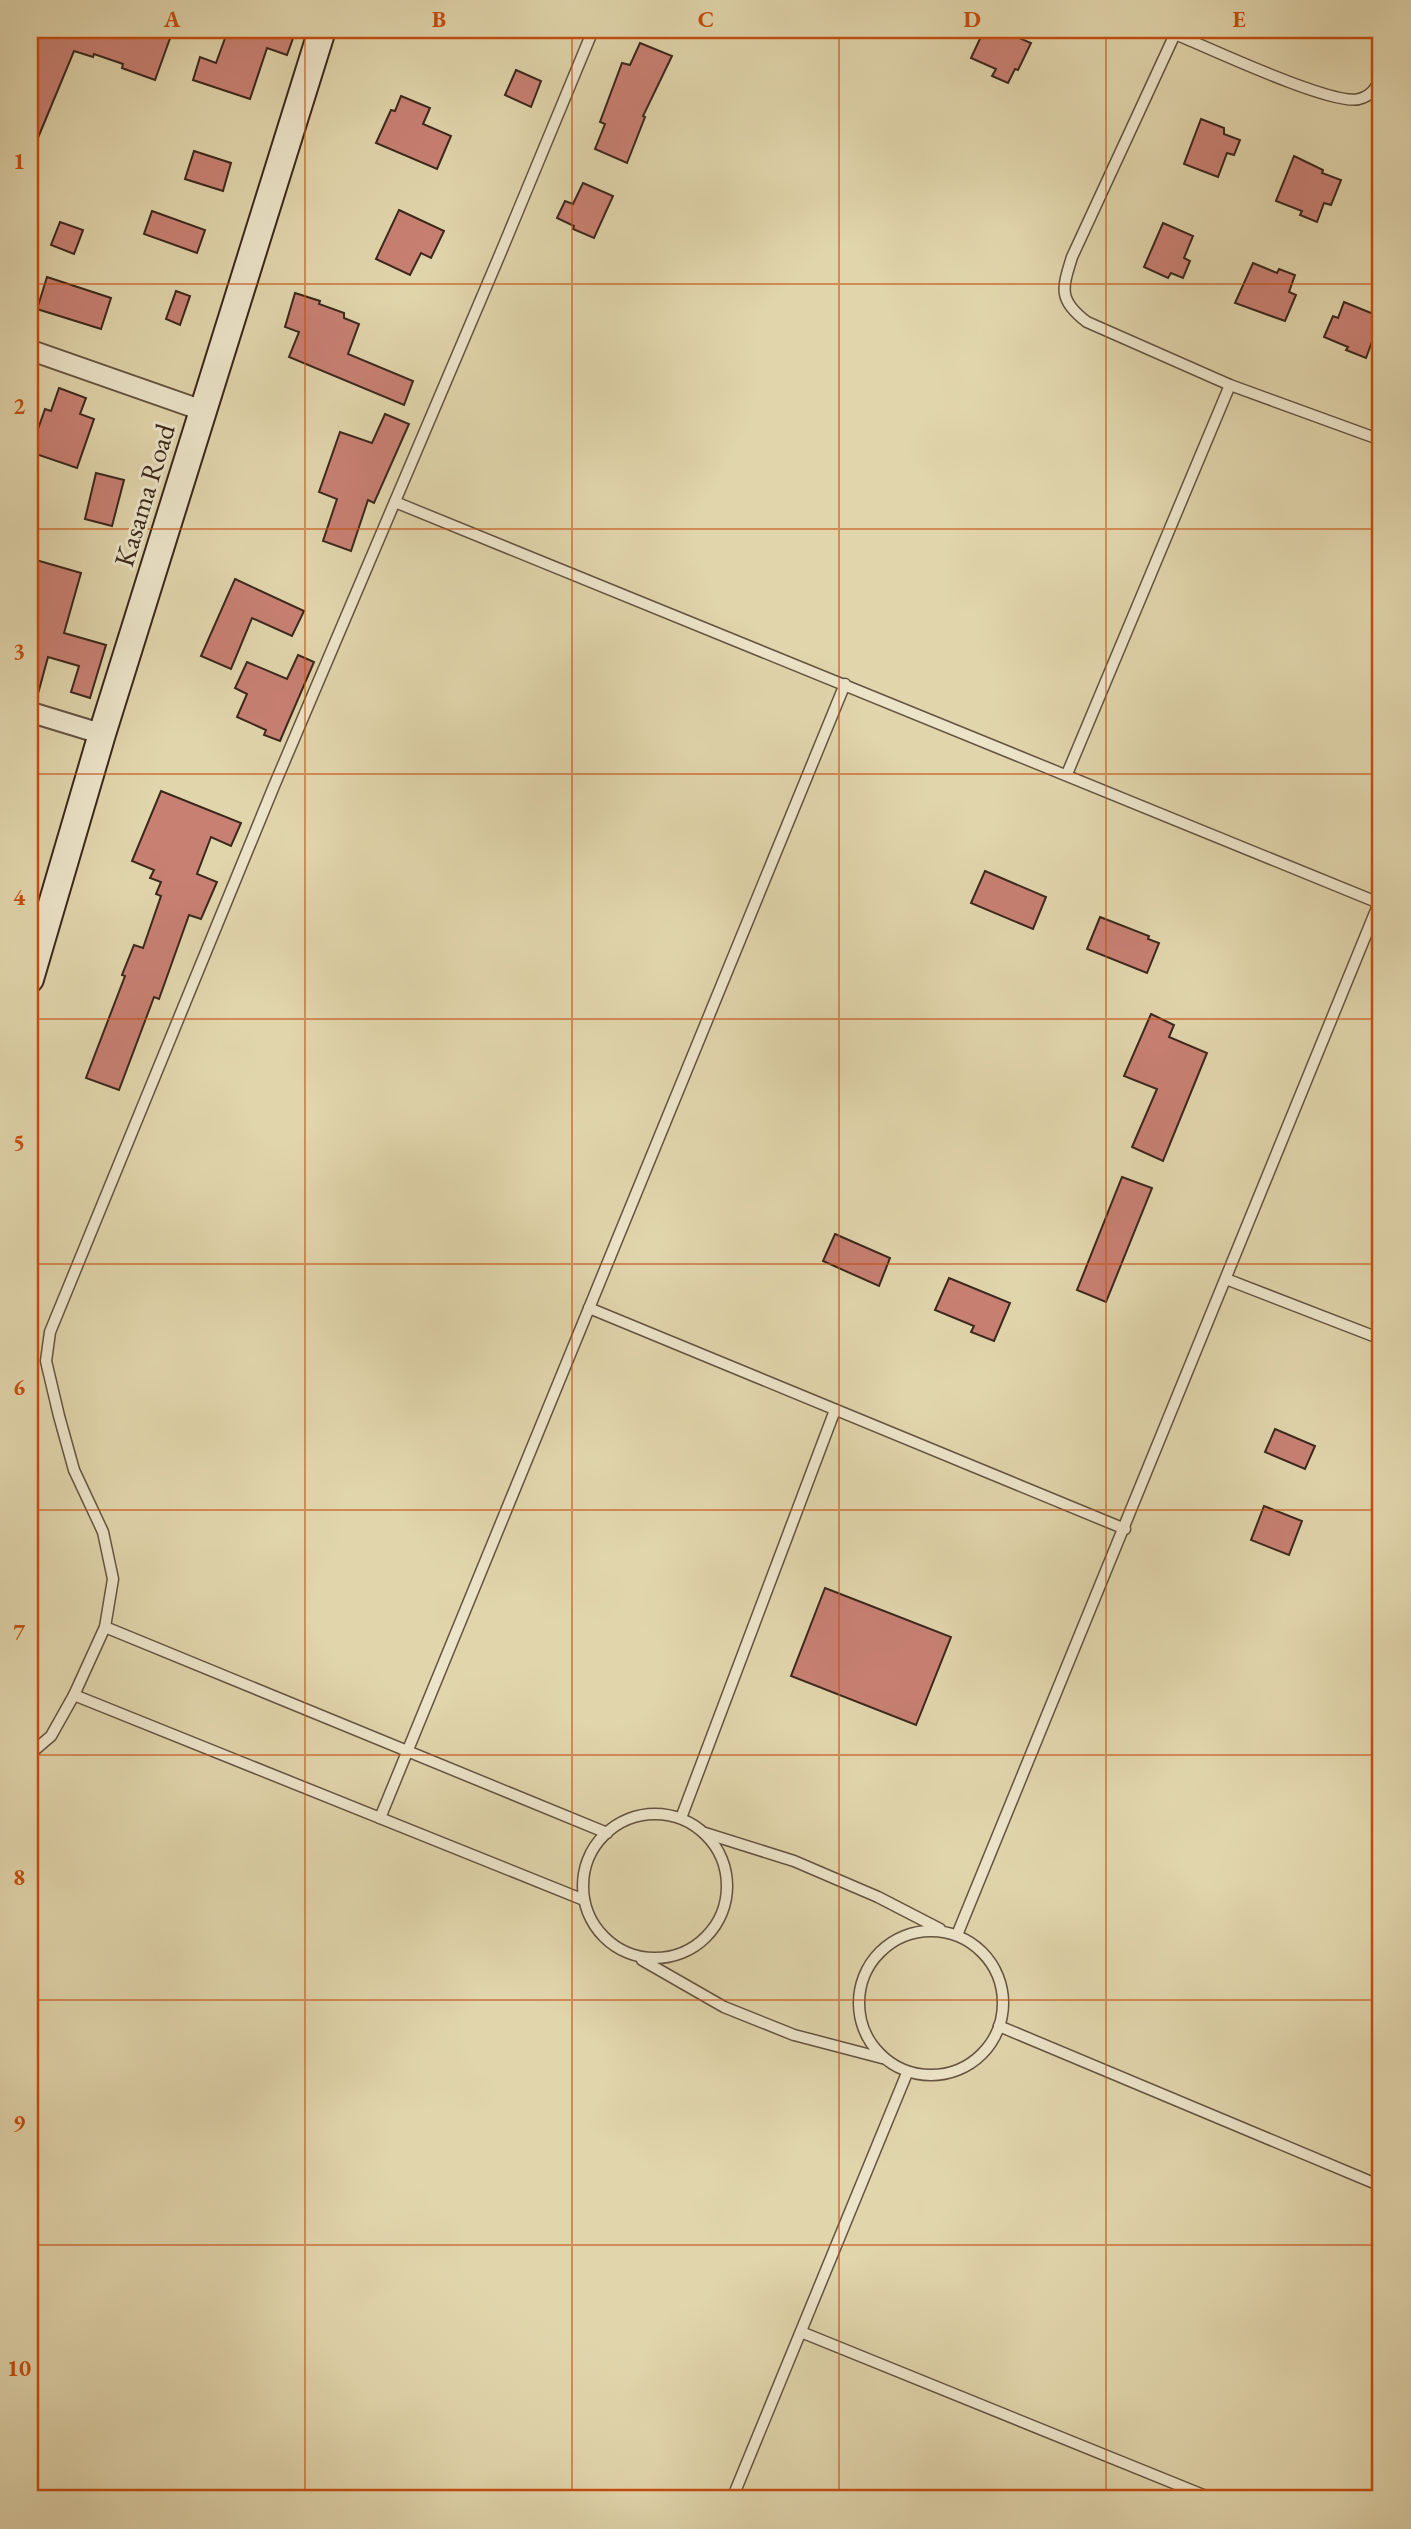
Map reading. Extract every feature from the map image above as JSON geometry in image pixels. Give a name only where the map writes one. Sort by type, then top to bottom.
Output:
[{"type":"street","name":"Kasama Road","points":[[30,979],[102,734],[322,30]]},
{"type":"street","points":[[30,350],[204,411]]},
{"type":"street","points":[[30,712],[102,734]]},
{"type":"lane","points":[[30,1754],[51,1735],[74,1695],[105,1627],[113,1579],[103,1532],[74,1470],[59,1416],[46,1361],[50,1332],[274,786],[593,30]]},
{"type":"lane","points":[[1381,78],[1375,91],[1358,100],[1325,96],[1171,32],[1072,257],[1064,284],[1070,309],[1087,322],[1230,385],[1381,440]]},
{"type":"lane","points":[[1067,774],[1230,385]]},
{"type":"lane","points":[[395,502],[1380,900],[957,1935]]},
{"type":"lane","points":[[380,1818],[845,684]]},
{"type":"lane","points":[[1226,1279],[1381,1339]]},
{"type":"lane","points":[[589,1308],[1125,1529]]},
{"type":"lane","points":[[681,1818],[835,1410]]},
{"type":"lane","points":[[105,1627],[607,1833]]},
{"type":"lane","points":[[74,1695],[584,1900]]},
{"type":"lane","points":[[883,2058],[866,2035],[860,2008],[861,1993],[870,1966],[884,1950],[902,1938],[929,1930],[957,1935],[980,1949],[996,1971],[1003,1997],[999,2026],[985,2051],[962,2068],[935,2076],[907,2073],[883,2058],[794,2035],[724,2007],[639,1958],[615,1948],[603,1939],[591,1921],[584,1900],[583,1885],[590,1857],[607,1833],[629,1819],[642,1815],[668,1814],[681,1818],[705,1833],[794,1861],[878,1896],[943,1931]]},
{"type":"lane","points":[[639,1958],[653,1960],[682,1953],[705,1937],[717,1920],[725,1899],[725,1870],[714,1844],[705,1833]]},
{"type":"lane","points":[[999,2026],[1381,2186]]},
{"type":"lane","points":[[732,2499],[907,2073]]},
{"type":"lane","points":[[801,2332],[1213,2499]]},
{"type":"building","points":[[30,30],[173,30],[155,80],[122,68],[123,64],[94,54],[93,57],[74,51],[30,157]]},
{"type":"building","points":[[228,30],[296,30],[287,55],[267,48],[250,99],[193,80],[200,57],[216,63]]},
{"type":"building","points":[[984,30],[1000,30],[1031,43],[1018,70],[1015,69],[1008,83],[992,76],[996,69],[971,58]]},
{"type":"building","points":[[640,43],[672,56],[643,116],[645,117],[627,163],[595,149],[605,124],[600,122],[622,63],[630,65]]},
{"type":"building","points":[[516,70],[541,81],[531,107],[505,95]]},
{"type":"building","points":[[401,96],[430,108],[423,124],[451,136],[437,169],[376,143],[391,110],[395,111]]},
{"type":"building","points":[[1201,119],[1224,128],[1224,134],[1240,140],[1234,155],[1227,153],[1218,177],[1184,164]]},
{"type":"building","points":[[194,151],[231,163],[223,191],[185,179]]},
{"type":"building","points":[[1294,156],[1323,170],[1322,173],[1341,180],[1331,205],[1324,203],[1317,222],[1300,215],[1302,211],[1276,201]]},
{"type":"building","points":[[583,183],[613,196],[594,238],[557,218],[565,201],[573,204]]},
{"type":"building","points":[[399,210],[444,231],[431,258],[421,253],[410,275],[376,259]]},
{"type":"building","points":[[152,211],[205,230],[197,253],[144,234]]},
{"type":"building","points":[[60,222],[83,230],[74,254],[51,245]]},
{"type":"building","points":[[1163,223],[1193,236],[1184,258],[1190,261],[1183,278],[1171,273],[1168,278],[1144,267]]},
{"type":"building","points":[[1253,263],[1277,273],[1279,269],[1295,275],[1289,292],[1296,295],[1285,321],[1235,303]]},
{"type":"building","points":[[47,277],[111,298],[101,329],[37,309]]},
{"type":"building","points":[[176,291],[190,296],[180,325],[166,319]]},
{"type":"building","points":[[295,293],[320,301],[319,304],[344,313],[344,318],[359,324],[348,354],[413,381],[404,405],[289,357],[299,332],[285,327]]},
{"type":"building","points":[[1344,302],[1381,317],[1366,358],[1324,337],[1333,316],[1338,318]]},
{"type":"building","points":[[59,388],[86,398],[80,414],[94,419],[77,468],[30,452],[45,409],[51,411]]},
{"type":"building","points":[[385,414],[409,424],[374,503],[368,500],[351,551],[323,541],[337,499],[319,492],[340,432],[372,443]]},
{"type":"building","points":[[96,473],[124,480],[112,526],[85,519]]},
{"type":"building","points":[[36,560],[81,573],[64,633],[106,645],[90,698],[71,692],[79,666],[48,657],[36,701],[30,700],[30,583]]},
{"type":"building","points":[[235,579],[304,611],[292,636],[252,618],[231,669],[201,656]]},
{"type":"building","points":[[298,655],[314,662],[280,741],[264,735],[266,730],[237,717],[247,694],[235,688],[247,662],[287,679]]},
{"type":"building","points":[[161,791],[241,823],[231,846],[211,837],[197,874],[217,882],[201,919],[189,915],[159,999],[154,997],[119,1090],[86,1078],[134,945],[143,948],[161,896],[156,894],[161,882],[150,878],[154,870],[132,861]]},
{"type":"building","points":[[985,871],[1046,897],[1033,929],[971,903]]},
{"type":"building","points":[[1100,917],[1149,936],[1148,939],[1159,943],[1147,973],[1087,949]]},
{"type":"building","points":[[1151,1014],[1174,1025],[1169,1037],[1207,1053],[1163,1161],[1132,1147],[1157,1089],[1124,1076]]},
{"type":"building","points":[[1122,1177],[1152,1188],[1106,1302],[1077,1290]]},
{"type":"building","points":[[835,1234],[890,1258],[879,1286],[823,1261]]},
{"type":"building","points":[[949,1278],[1010,1303],[994,1341],[971,1332],[974,1326],[935,1310]]},
{"type":"building","points":[[1275,1429],[1315,1446],[1305,1469],[1265,1452]]},
{"type":"building","points":[[1264,1506],[1302,1521],[1289,1555],[1251,1540]]},
{"type":"building","points":[[825,1588],[951,1637],[916,1725],[791,1676]]}]
